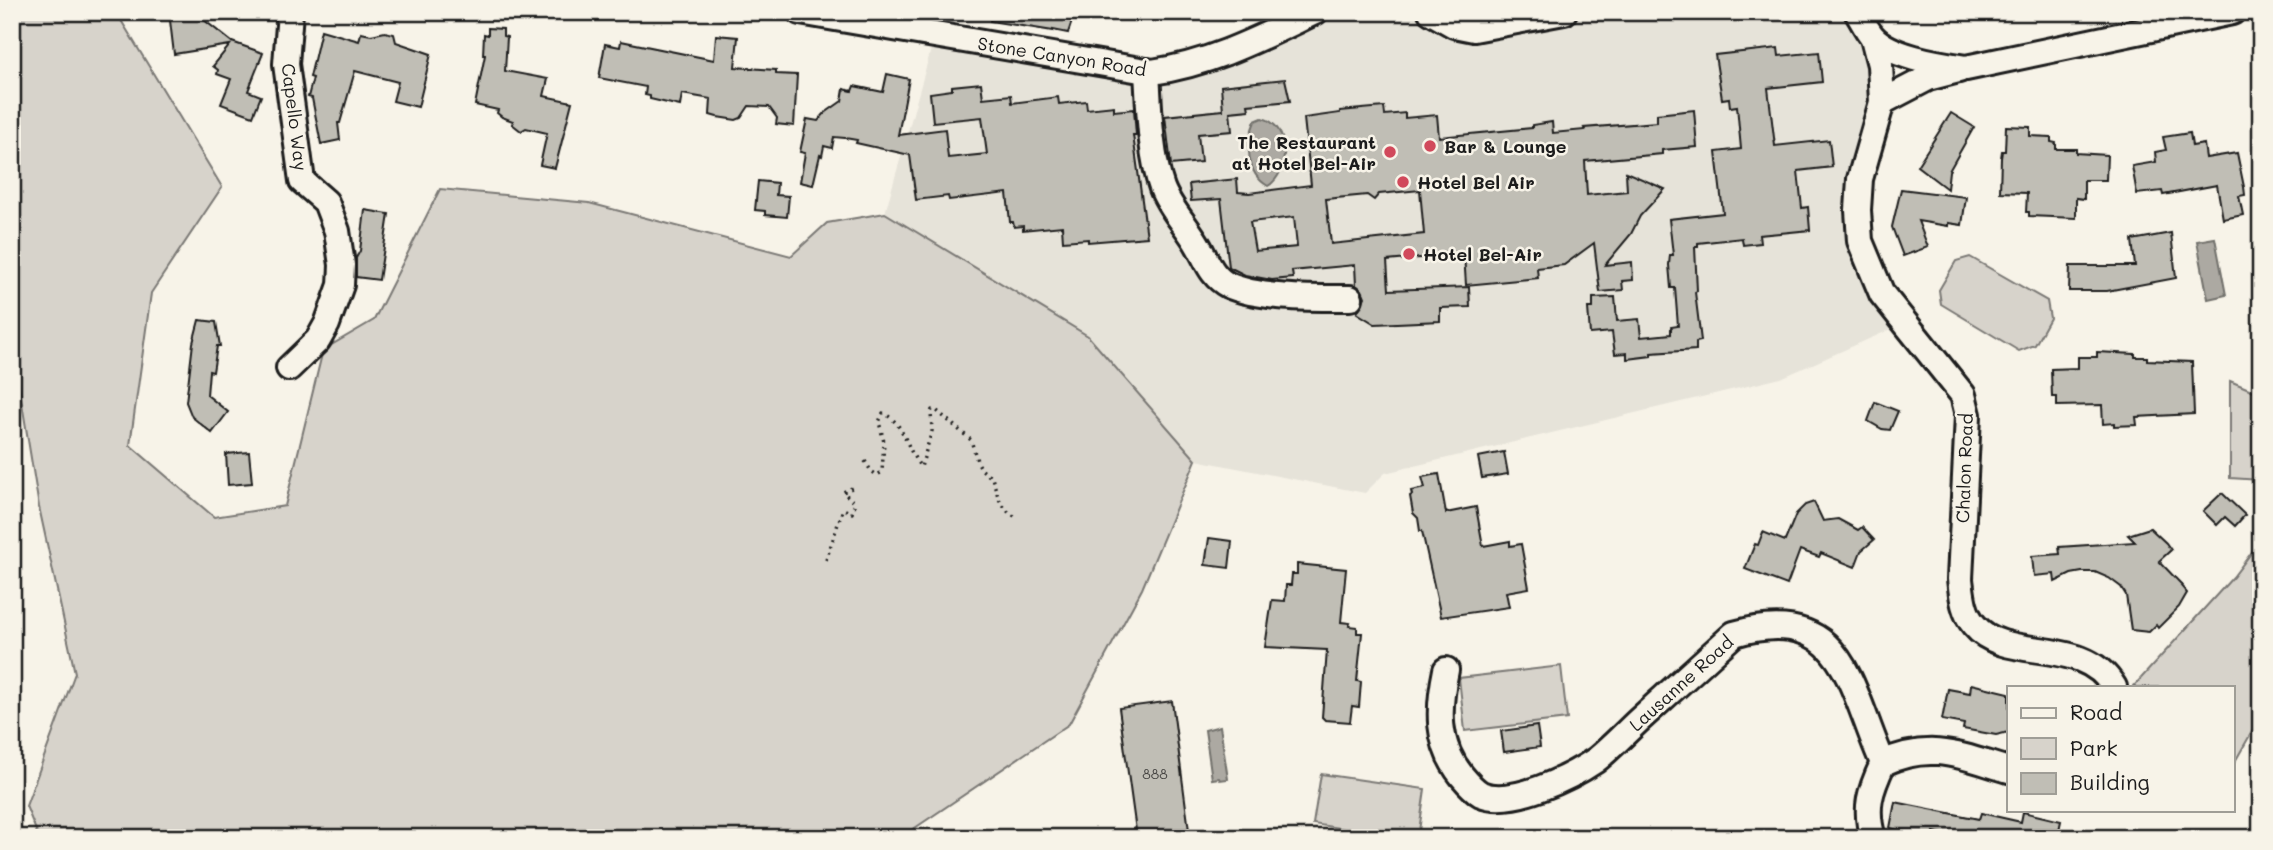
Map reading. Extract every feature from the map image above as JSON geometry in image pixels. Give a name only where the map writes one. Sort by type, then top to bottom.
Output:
[{"type":"street","name":"Capello Way","points":[[289,368],[318,340],[327,324],[341,285],[342,265],[337,231],[326,202],[302,181],[286,64],[290,12]]},
{"type":"street","name":"Stone Canyon Road","points":[[800,12],[1147,71],[1182,68],[1224,54],[1315,12]]},
{"type":"street","points":[[1431,12],[1454,25],[1474,29],[1563,12]]},
{"type":"street","points":[[1857,12],[1873,38],[1891,49],[1917,58],[1966,68]]},
{"type":"street","points":[[1882,102],[1928,78],[1966,68],[2232,12]]},
{"type":"street","name":"Chalon Road","points":[[1873,38],[1880,65],[1882,102],[1860,180],[1860,241],[1882,294],[1963,395],[1968,415],[1960,579],[1964,606],[1974,626],[1990,637],[2084,660],[2101,670],[2113,686]]},
{"type":"street","points":[[1147,71],[1153,142],[1162,188],[1199,246],[1209,268],[1226,284],[1242,289],[1292,297],[1350,298]]},
{"type":"street","name":"Lausanne Road","points":[[1446,670],[1439,704],[1440,733],[1452,764],[1481,794],[1500,797],[1532,792],[1596,760],[1734,634],[1756,627],[1776,625],[1799,629],[1818,638],[1835,652],[1846,669],[1883,764]]},
{"type":"street","points":[[1873,838],[1867,819],[1871,789],[1883,764],[1903,754],[1947,752],[2007,769]]},
{"type":"path","points":[[865,461],[877,475],[882,472],[884,442],[879,422],[883,413],[897,424],[921,467],[932,431],[931,412],[936,410],[971,440],[982,470],[992,478],[1006,510],[1017,518]]},
{"type":"path","points":[[827,560],[843,509],[852,513],[855,503],[843,492],[854,487]]},
{"type":"shaded area","name":"Hotel Bel-Air","points":[[1315,12],[1857,12],[1880,65],[1858,210],[1905,323],[1781,378],[1385,473],[1365,493],[1196,460],[1088,336],[885,213],[935,35],[1152,72]]},
{"type":"shaded area","points":[[1262,118],[1271,122],[1278,130],[1284,150],[1280,171],[1268,186],[1260,180],[1251,166],[1249,148],[1255,121]]},
{"type":"shaded area","points":[[2215,238],[2226,295],[2208,299],[2197,241]]},
{"type":"shaded area","points":[[1220,726],[1228,779],[1220,780],[1212,779],[1205,730]]},
{"type":"green space","points":[[12,12],[116,12],[222,187],[151,293],[130,445],[214,517],[285,506],[323,350],[374,320],[440,189],[589,203],[791,256],[827,223],[885,213],[1088,336],[1196,460],[1142,589],[1069,724],[900,838],[39,838],[26,806],[75,673],[39,507],[12,342]]},
{"type":"green space","points":[[1970,257],[2047,301],[2050,318],[2035,345],[2019,351],[1941,304],[1939,290],[1956,261]]},
{"type":"green space","points":[[2230,381],[2261,394],[2261,480],[2230,478]]},
{"type":"green space","points":[[2261,540],[2261,716],[2234,763],[2234,686],[2134,686],[2233,577]]},
{"type":"green space","points":[[1561,666],[1567,719],[1465,731],[1459,678]]},
{"type":"green space","points":[[1321,774],[1425,789],[1418,838],[1313,824]]},
{"type":"building","points":[[169,12],[186,12],[187,18],[199,16],[232,42],[263,53],[248,91],[261,96],[253,116],[221,104],[231,79],[217,74],[218,70],[213,66],[230,45],[174,54]]},
{"type":"building","points":[[991,12],[1072,12],[1068,33],[990,21]]},
{"type":"building","points":[[488,28],[503,29],[503,36],[507,37],[505,71],[548,79],[544,96],[572,102],[555,168],[540,165],[547,133],[526,128],[521,131],[512,124],[513,121],[497,113],[498,110],[475,105],[485,55],[484,34],[488,35]]},
{"type":"building","points":[[321,30],[359,41],[361,33],[371,35],[385,32],[394,34],[396,42],[431,54],[418,107],[393,101],[398,82],[355,71],[338,123],[340,140],[321,144],[312,98],[308,97]]},
{"type":"building","points":[[716,35],[738,37],[735,67],[776,70],[776,74],[797,75],[794,126],[776,124],[777,118],[769,107],[749,106],[741,118],[736,120],[717,117],[710,115],[711,99],[682,94],[680,106],[650,99],[650,96],[645,95],[646,87],[599,78],[605,44],[620,47],[621,41],[714,60]]},
{"type":"building","points":[[1778,48],[1779,56],[1819,52],[1822,82],[1768,88],[1775,146],[1829,140],[1832,167],[1798,171],[1802,208],[1808,207],[1810,230],[1759,235],[1760,243],[1743,245],[1742,238],[1698,243],[1698,247],[1695,247],[1695,292],[1701,341],[1696,342],[1696,350],[1651,353],[1651,356],[1627,359],[1627,353],[1615,354],[1612,332],[1590,334],[1588,308],[1593,308],[1593,298],[1615,297],[1617,321],[1639,319],[1641,337],[1671,334],[1671,327],[1678,326],[1675,288],[1671,288],[1669,265],[1670,255],[1673,255],[1669,219],[1723,213],[1716,152],[1741,149],[1737,106],[1730,107],[1729,98],[1722,99],[1715,55]]},
{"type":"building","points":[[887,74],[909,79],[898,135],[945,129],[948,158],[987,154],[982,117],[933,122],[930,93],[952,90],[952,86],[981,83],[983,98],[1011,95],[1012,103],[1058,97],[1059,104],[1086,101],[1087,109],[1114,106],[1114,111],[1134,109],[1136,135],[1133,135],[1147,237],[1088,242],[1088,239],[1063,241],[1062,226],[1023,230],[1023,226],[1014,227],[1013,222],[1010,222],[1007,193],[949,200],[948,196],[916,200],[910,155],[845,138],[834,137],[832,148],[824,146],[813,185],[800,182],[805,153],[800,152],[807,119],[818,121],[842,101],[844,89],[852,91],[854,86],[883,92]]},
{"type":"building","points":[[1285,79],[1290,101],[1248,105],[1249,110],[1230,112],[1232,131],[1198,134],[1201,162],[1171,165],[1165,116],[1223,110],[1221,86]]},
{"type":"building","name":"Hotel Bel Air","points":[[1384,107],[1385,115],[1405,113],[1405,118],[1437,115],[1439,137],[1532,128],[1532,125],[1552,122],[1553,133],[1585,130],[1584,128],[1657,122],[1657,114],[1694,110],[1697,147],[1662,150],[1662,154],[1585,161],[1587,195],[1627,191],[1626,172],[1665,189],[1640,216],[1631,234],[1605,265],[1632,262],[1633,280],[1622,281],[1623,290],[1600,292],[1594,243],[1564,265],[1537,268],[1538,278],[1466,285],[1464,254],[1387,261],[1389,290],[1469,287],[1470,307],[1440,308],[1440,321],[1375,324],[1357,313],[1365,297],[1356,285],[1355,265],[1292,271],[1293,278],[1272,280],[1245,275],[1229,267],[1221,199],[1191,201],[1189,184],[1237,179],[1238,192],[1249,193],[1311,185],[1304,118]],"holes":[[[1420,190],[1424,234],[1331,244],[1326,199],[1367,195],[1374,200],[1379,194]],[[1294,217],[1297,247],[1255,251],[1250,222]]]},
{"type":"building","points":[[1951,113],[1974,127],[1949,171],[1947,189],[1917,166]]},
{"type":"building","points":[[2006,126],[2030,127],[2030,136],[2051,137],[2051,142],[2056,143],[2056,149],[2076,149],[2076,153],[2107,155],[2106,180],[2084,180],[2084,199],[2076,198],[2076,218],[2029,216],[2029,212],[2026,212],[2027,193],[2000,192]]},
{"type":"building","points":[[2190,133],[2192,146],[2204,144],[2206,158],[2237,153],[2245,195],[2239,196],[2243,215],[2223,219],[2217,185],[2163,195],[2162,191],[2137,194],[2132,166],[2156,162],[2155,152],[2166,150],[2163,137]]},
{"type":"building","points":[[758,181],[777,183],[776,195],[789,196],[787,217],[765,215],[765,211],[755,210]]},
{"type":"building","points":[[1901,189],[1966,197],[1962,225],[1948,223],[1948,226],[1918,221],[1928,247],[1903,256],[1892,227]]},
{"type":"building","points":[[365,210],[389,214],[379,280],[356,277],[356,258],[360,251]]},
{"type":"building","points":[[2171,233],[2176,278],[2107,291],[2069,291],[2070,266],[2135,266],[2132,240]]},
{"type":"building","points":[[199,320],[216,322],[220,346],[217,346],[213,372],[209,371],[207,395],[228,412],[212,433],[192,417],[186,402],[193,343]]},
{"type":"building","points":[[2097,352],[2135,354],[2135,357],[2147,357],[2147,360],[2192,362],[2194,414],[2136,417],[2137,425],[2114,426],[2114,423],[2103,424],[2102,405],[2057,406],[2057,397],[2052,397],[2051,369],[2078,368],[2078,357],[2097,357]]},
{"type":"building","points":[[1875,402],[1898,411],[1890,430],[1882,429],[1868,421]]},
{"type":"building","points":[[249,452],[252,483],[228,485],[226,454]]},
{"type":"building","points":[[1504,452],[1508,474],[1482,478],[1478,457]]},
{"type":"building","points":[[1439,474],[1446,513],[1476,507],[1483,546],[1510,541],[1510,546],[1521,544],[1529,588],[1506,592],[1509,607],[1441,617],[1422,531],[1418,518],[1413,513],[1410,496],[1411,491],[1425,488],[1422,477]]},
{"type":"building","points":[[2222,493],[2245,515],[2235,526],[2225,517],[2217,525],[2203,511]]},
{"type":"building","points":[[1814,502],[1823,521],[1838,519],[1858,530],[1862,527],[1874,540],[1861,551],[1855,567],[1821,553],[1819,557],[1800,550],[1787,585],[1745,569],[1763,532],[1785,541],[1796,514],[1805,505]]},
{"type":"building","points":[[2150,528],[2171,550],[2159,561],[2187,593],[2179,607],[2158,628],[2156,625],[2149,632],[2131,630],[2126,595],[2121,587],[2109,578],[2095,572],[2071,574],[2055,582],[2054,574],[2034,576],[2032,556],[2060,554],[2059,547],[2135,542],[2128,535]]},
{"type":"building","points":[[1209,538],[1232,541],[1229,568],[1205,565]]},
{"type":"building","points":[[1297,564],[1346,569],[1341,622],[1350,623],[1349,626],[1357,627],[1357,633],[1362,633],[1357,681],[1361,682],[1359,707],[1352,706],[1350,722],[1325,720],[1322,717],[1327,650],[1265,647],[1272,600],[1285,601],[1286,585],[1291,585],[1292,574],[1297,574]]},
{"type":"building","points":[[1971,684],[2007,693],[2007,732],[1996,735],[1963,729],[1964,724],[1942,720],[1948,689],[1970,693]]},
{"type":"building","points":[[1172,701],[1190,838],[1137,838],[1119,708]]},
{"type":"building","points":[[1537,726],[1540,747],[1504,752],[1501,731]]},
{"type":"building","points":[[1895,802],[1979,819],[1981,813],[2021,822],[2023,812],[2061,821],[2061,838],[1959,838],[1934,832],[1932,838],[1890,828]]},
{"type":"place","name":"Bar & Lounge","points":[[1430,146]]},
{"type":"place","name":"The Restaurant at Hotel Bel-Air","points":[[1390,152]]},
{"type":"place","name":"Hotel Bel Air","points":[[1403,182]]},
{"type":"place","name":"Hotel Bel-Air","points":[[1409,254]]}]
